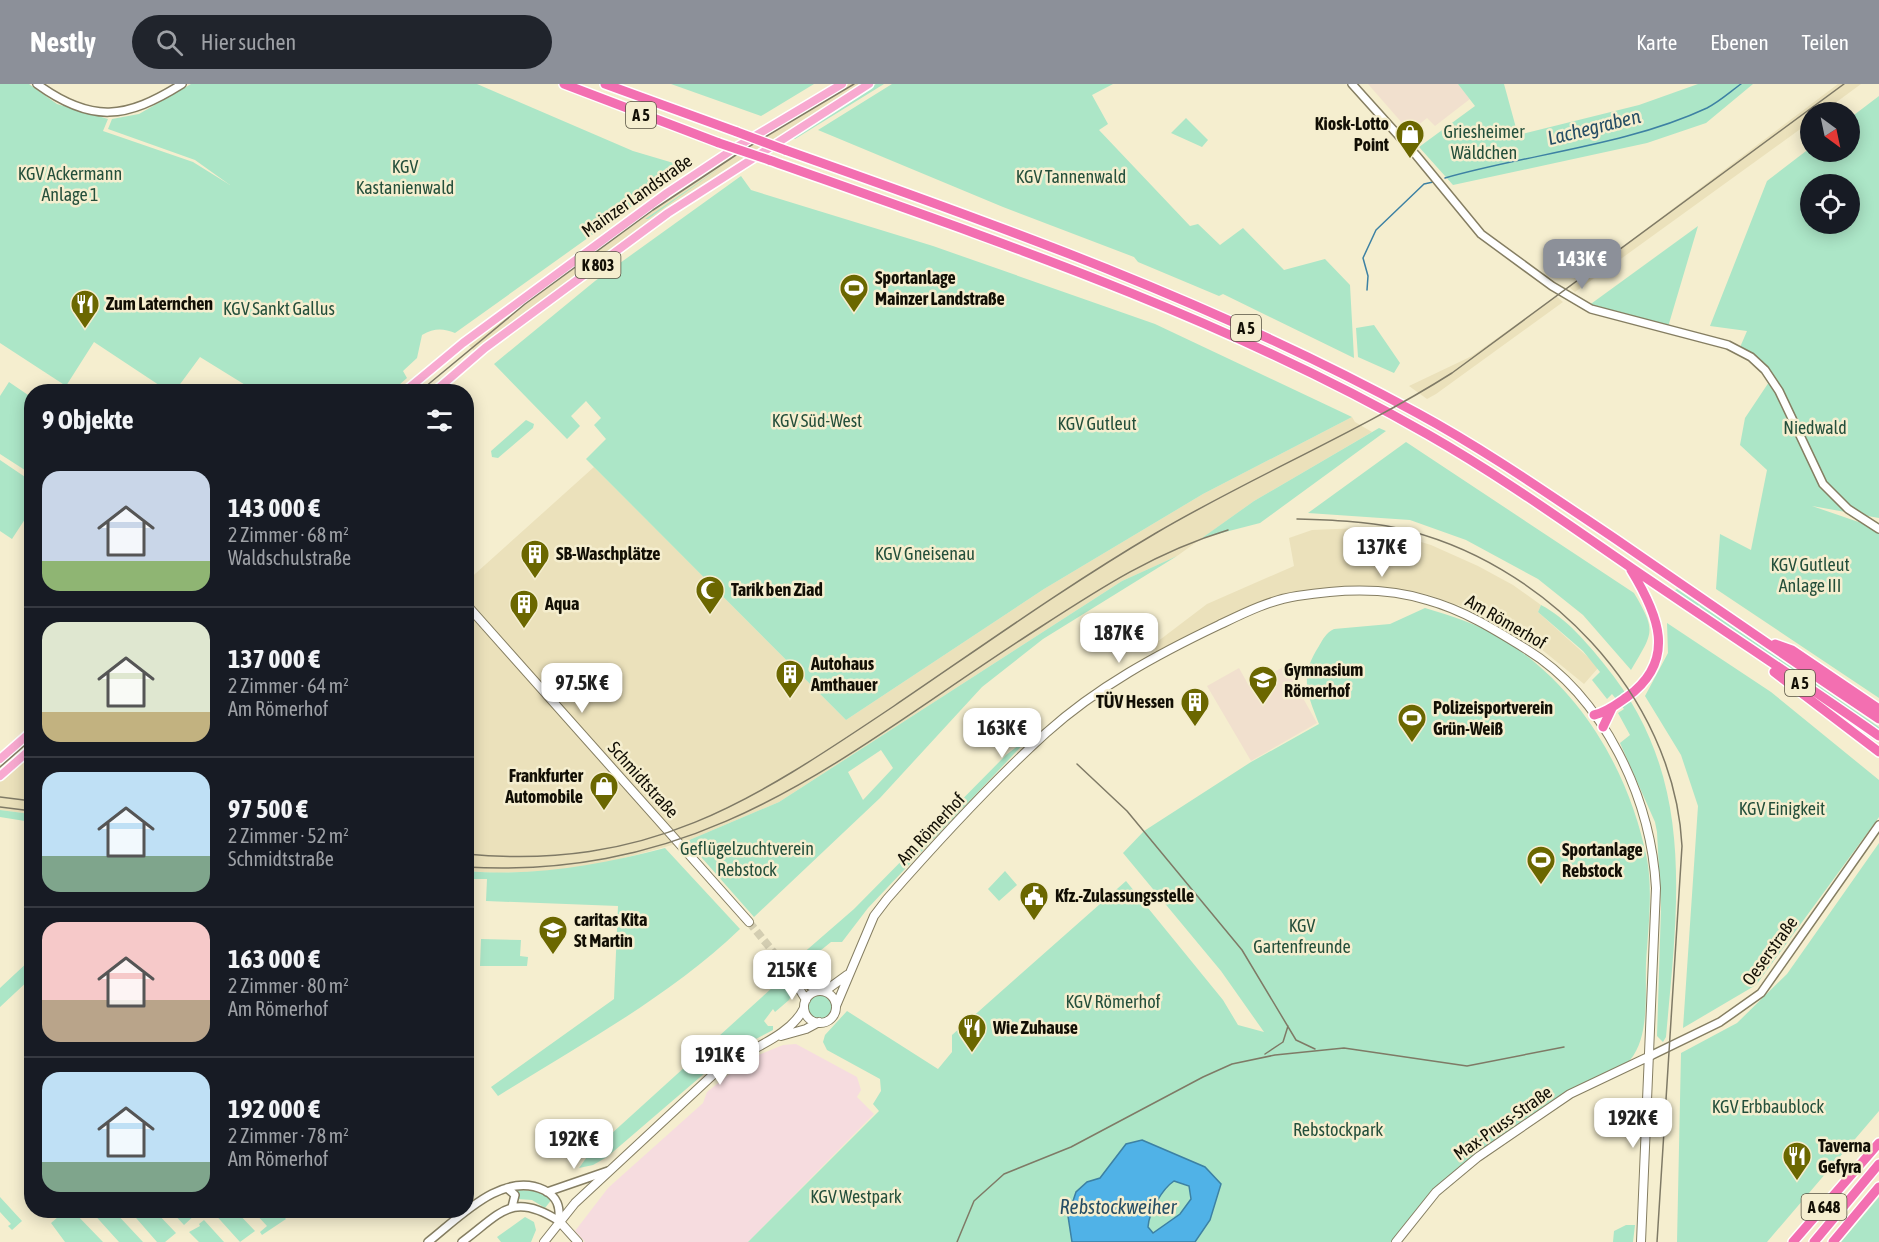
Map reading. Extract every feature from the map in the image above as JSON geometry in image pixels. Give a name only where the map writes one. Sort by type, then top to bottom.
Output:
[{"type":"highway","name":"A 5","points":[[564,84],[719,143],[1086,276],[1213,329],[1339,387],[1438,441],[1628,565],[1879,736]]},
{"type":"highway","name":"A 5","points":[[605,84],[1015,232],[1209,311],[1343,374],[1444,428],[1502,463],[1879,720]]},
{"type":"highway","points":[[1594,715],[1613,706],[1645,680],[1654,665],[1659,646],[1659,631],[1652,609],[1628,565]]},
{"type":"highway","name":"A 5","points":[[1721,629],[1879,753]]},
{"type":"highway","name":"A 5","points":[[1762,639],[1792,650],[1879,709]]},
{"type":"highway","points":[[1603,727],[1613,706]]},
{"type":"highway","name":"A 648","points":[[1793,1242],[1879,1141]]},
{"type":"highway","name":"A 648","points":[[1814,1242],[1879,1164]]},
{"type":"highway","points":[[1833,1242],[1879,1187]]},
{"type":"main road","name":"Mainzer Landstraße","points":[[414,384],[466,340],[667,193],[735,148],[842,84]]},
{"type":"main road","name":"Mainzer Landstraße","points":[[443,384],[467,363],[691,197],[869,84]]},
{"type":"main road","name":"Am Römerhof","points":[[836,1006],[874,916],[887,899],[1048,732],[1091,697],[1135,668],[1179,644],[1256,608],[1296,596],[1383,591],[1426,599],[1461,612],[1540,658],[1564,678],[1603,727],[1636,793],[1655,866],[1656,938],[1641,1242]]},
{"type":"main road","name":"Schmidtstraße","points":[[474,613],[749,922]]},
{"type":"main road","points":[[0,759],[24,738]]},
{"type":"main road","points":[[0,776],[24,755]]},
{"type":"main road","points":[[771,1039],[806,1029],[832,1017],[836,1006],[833,997],[789,971],[805,1004],[808,1017],[819,1022]]},
{"type":"main road","name":"Am Römerhof","points":[[821,991],[842,981],[850,972]]},
{"type":"main road","points":[[544,1242],[560,1221],[608,1171],[716,1072],[739,1055],[771,1039],[795,1023],[805,1004],[821,991]]},
{"type":"main road","name":"Max-Pruss-Straße","points":[[1396,1242],[1436,1192],[1478,1157],[1570,1094],[1650,1056]]},
{"type":"main road","points":[[560,1221],[578,1242]]},
{"type":"street","points":[[37,84],[76,108],[112,113],[146,104],[182,84]]},
{"type":"street","points":[[1352,84],[1412,150],[1481,234],[1552,286],[1591,309],[1728,345],[1751,357],[1765,370],[1779,391],[1823,483],[1848,509],[1879,529]]},
{"type":"street","name":"Oeserstraße","points":[[1650,1056],[1720,1022],[1761,993],[1879,825]]},
{"type":"street","points":[[547,1192],[608,1171]]},
{"type":"street","points":[[474,1208],[492,1194],[507,1188],[529,1186],[547,1192],[558,1203],[560,1221]]},
{"type":"street","points":[[507,1188],[515,1195],[512,1207]]},
{"type":"street","points":[[462,1242],[512,1207],[530,1206],[560,1221]]},
{"type":"street","points":[[428,1242],[460,1218]]},
{"type":"shaded area","points":[[848,84],[863,84],[707,183],[474,351],[468,344],[702,174]]},
{"type":"shaded area","points":[[1368,84],[1458,84],[1470,99],[1435,126],[1427,118],[1410,132]]},
{"type":"shaded area","points":[[1838,84],[1861,84],[1837,102],[1814,102]]},
{"type":"shaded area","points":[[1800,113],[1800,129],[1575,292],[1569,287]]},
{"type":"shaded area","points":[[1556,296],[1563,302],[1436,394],[1427,399],[1409,386],[1472,356]]},
{"type":"shaded area","points":[[1352,417],[1355,422],[1372,432],[1254,501],[1177,556],[1122,581],[779,802],[687,841],[606,863],[553,871],[474,871],[474,575],[594,467],[846,720],[1044,589],[1203,494]]},
{"type":"shaded area","points":[[1360,528],[1398,535],[1431,545],[1513,585],[1541,605],[1538,612],[1599,667],[1584,684],[1524,635],[1489,616],[1426,594],[1380,587],[1322,588],[1264,601],[1157,652],[1153,645],[1207,604],[1294,566],[1289,538],[1312,530]]},
{"type":"shaded area","name":"Gymnasium Römerhof","points":[[1285,666],[1317,723],[1251,761],[1207,686],[1239,668],[1249,686]]},
{"type":"shaded area","points":[[24,761],[24,813],[0,810],[0,782]]},
{"type":"shaded area","points":[[796,1044],[857,1077],[861,1090],[857,1097],[874,1114],[748,1242],[585,1242],[575,1231],[608,1188],[703,1103],[707,1092],[756,1056],[783,1045]]},
{"type":"green space","points":[[0,84],[29,84],[57,104],[108,119],[103,131],[193,162],[230,185],[195,160],[108,129],[112,119],[139,114],[191,84],[477,84],[633,151],[687,167],[455,333],[438,330],[422,335],[417,358],[403,371],[407,378],[400,384],[244,384],[200,357],[180,384],[157,384],[94,342],[67,384],[63,384],[0,343]]},
{"type":"green space","points":[[671,84],[814,84],[761,116]]},
{"type":"green space","points":[[876,84],[884,84],[795,139],[789,137]]},
{"type":"green space","name":"KGV Tannenwald","points":[[892,84],[1113,84],[1092,95],[1108,124],[1099,130],[1190,226],[1198,224],[1220,245],[1243,228],[1284,270],[1325,259],[1350,285],[1354,358],[1223,294],[1219,296],[1138,262],[1134,257],[1003,207],[818,130]]},
{"type":"green space","name":"Griesheimer Wäldchen","points":[[1458,84],[1504,84],[1518,135],[1639,105],[1698,84],[1753,84],[1706,123],[1647,143],[1453,185],[1419,147],[1475,106]]},
{"type":"green space","points":[[1879,96],[1879,518],[1812,506],[1879,529],[1879,698],[1716,589],[1720,534],[1751,550],[1767,470],[1740,445],[1745,418],[1771,379],[1738,352],[1747,331],[1710,326],[1767,181],[1800,156],[1800,162],[1860,162],[1860,110]]},
{"type":"green space","points":[[1186,118],[1208,140],[1202,147],[1171,133]]},
{"type":"green space","points":[[724,165],[648,219],[645,219]]},
{"type":"green space","points":[[741,176],[751,190],[933,246],[1155,324],[1352,417],[1203,494],[1044,589],[846,720],[586,459],[606,439],[594,425],[601,418],[586,401],[571,416],[580,426],[567,439],[494,364],[595,281]]},
{"type":"green space","points":[[1698,226],[1668,327],[1588,306]]},
{"type":"green space","points":[[1374,325],[1400,363],[1394,373],[1358,357],[1356,328]]},
{"type":"green space","points":[[9,382],[24,392],[24,469],[0,454],[0,396]]},
{"type":"green space","points":[[526,420],[534,424],[533,428],[498,458],[492,457],[491,451]]},
{"type":"green space","points":[[1379,428],[1386,431],[1260,523],[1202,538],[1254,501]]},
{"type":"green space","points":[[1406,442],[1634,593],[1646,616],[1649,632],[1648,639],[1631,670],[1583,615],[1538,579],[1466,540],[1410,520],[1308,513]]},
{"type":"green space","points":[[0,460],[24,476],[24,521],[12,539],[0,531]]},
{"type":"green space","name":"Geflügelzuchtverein Rebstock","points":[[1177,556],[1043,639],[982,687],[880,798],[754,917],[687,841],[779,802],[1122,581]],"holes":[[[881,750],[893,768],[863,800],[848,772]]]},
{"type":"green space","points":[[1677,589],[1879,727],[1879,731],[1701,609],[1699,605],[1697,607],[1674,591]]},
{"type":"green space","points":[[1541,605],[1559,617],[1583,640],[1604,664],[1634,707],[1655,750],[1668,795],[1674,842],[1676,889],[1671,987],[1666,1037],[1663,1042],[1657,1036],[1661,908],[1657,832],[1655,822],[1620,743],[1630,735],[1618,713],[1624,709],[1612,694],[1607,699],[1592,680],[1600,672],[1583,651],[1538,612]]},
{"type":"green space","points":[[1425,608],[1483,629],[1501,638],[1529,658],[1555,681],[1577,706],[1597,733],[1614,763],[1639,826],[1647,859],[1650,885],[1644,1027],[1641,1039],[1630,1060],[1473,1158],[1431,1194],[1411,1216],[1393,1242],[748,1242],[879,1111],[873,1104],[881,1091],[880,1079],[827,1050],[823,1042],[825,1035],[847,1011],[938,1069],[952,1052],[952,1035],[1126,881],[1223,1000],[1238,1025],[1264,1032],[1221,971],[1123,853],[1144,831],[1251,762],[1319,724],[1308,694],[1307,676],[1313,657],[1329,632],[1334,629],[1390,624]]},
{"type":"green space","name":"KGV Einigkeit","points":[[1667,623],[1771,692],[1879,780],[1879,817],[1756,985],[1683,1028],[1698,806],[1681,755],[1645,696],[1668,653]]},
{"type":"green space","points":[[1033,734],[868,908],[842,942],[831,942],[799,968],[793,962],[854,909],[1006,755]]},
{"type":"green space","points":[[0,810],[24,813],[24,821],[0,817]]},
{"type":"green space","name":"KGV Erbbaublock","points":[[1879,843],[1879,1111],[1767,1242],[1677,1242],[1681,1053],[1737,1023],[1787,974]]},
{"type":"green space","points":[[665,848],[740,929],[713,954],[624,1019],[498,1096],[491,1087],[614,999],[618,906],[486,901],[487,879],[474,879],[474,871],[542,871],[616,860]]},
{"type":"green space","points":[[1005,871],[1017,885],[999,901],[988,889]]},
{"type":"green space","points":[[481,939],[521,940],[520,956],[528,957],[527,966],[480,966]]},
{"type":"green space","points":[[24,966],[24,985],[0,1007],[0,988]]},
{"type":"green space","points":[[783,978],[794,990],[789,1000],[775,1012],[773,1009],[764,1021],[768,1026],[773,1026],[773,1030],[727,1054],[607,1157],[593,1165],[579,1168],[589,1154]]},
{"type":"green space","points":[[820,995],[825,996],[831,1002],[831,1012],[825,1018],[820,1019],[815,1018],[809,1012],[808,1007],[809,1002],[815,996]]},
{"type":"green space","points":[[516,1190],[537,1191],[552,1199],[545,1208],[532,1200],[518,1199]]},
{"type":"green space","points":[[0,1197],[22,1221],[12,1230],[8,1226],[11,1224],[0,1212]]},
{"type":"green space","points":[[1879,1197],[1879,1242],[1841,1242]]},
{"type":"green space","points":[[525,1217],[534,1222],[536,1230],[531,1242],[501,1242],[497,1237]]},
{"type":"green space","points":[[57,1218],[80,1218],[103,1242],[65,1242],[51,1223]]},
{"type":"green space","points":[[97,1218],[121,1218],[143,1242],[119,1242]]},
{"type":"green space","points":[[136,1218],[162,1218],[176,1233],[165,1242],[157,1242]]},
{"type":"green space","points":[[178,1218],[192,1218],[184,1225]]},
{"type":"green space","points":[[218,1218],[243,1218],[255,1231],[240,1242]]},
{"type":"green space","points":[[260,1218],[286,1219],[262,1235],[260,1232],[267,1226]]},
{"type":"green space","points":[[204,1220],[224,1242],[199,1242],[189,1232],[200,1226],[199,1224]]},
{"type":"green space","points":[[1626,1225],[1635,1225],[1633,1242],[1613,1242],[1614,1231]]},
{"type":"water","name":"Rebstockweiher","points":[[1142,1140],[1205,1167],[1221,1184],[1210,1220],[1195,1242],[1072,1242],[1068,1216],[1076,1192],[1087,1182],[1100,1178],[1126,1144]],"holes":[[[1174,1181],[1189,1186],[1191,1199],[1180,1214],[1153,1233],[1148,1227],[1149,1221],[1165,1189]]]},
{"type":"waterway","name":"Lachegraben","points":[[1445,178],[1612,140],[1677,121],[1707,108],[1741,84]]},
{"type":"waterway","name":"Lachegraben","points":[[1367,290],[1368,276],[1363,258],[1376,230],[1424,184],[1433,182]]},
{"type":"tunnel","points":[[749,922],[788,970]]},
{"type":"tram line","points":[[429,384],[525,304],[653,210],[745,149],[854,84]]},
{"type":"tram line","points":[[0,767],[24,746]]},
{"type":"railway","points":[[474,854],[531,856],[590,852],[644,840],[695,822],[744,799],[842,741],[1056,595],[1122,553],[1230,492],[1416,395],[1452,373],[1844,84]]},
{"type":"railway","points":[[1297,519],[1360,522],[1397,528],[1451,545],[1502,570],[1549,603],[1591,642],[1627,687],[1655,737],[1673,790],[1682,846],[1657,1242]]},
{"type":"railway","points":[[474,867],[553,866],[632,853],[705,830],[773,799],[838,761],[1039,628],[1130,572],[1177,549],[1228,530]]},
{"type":"railway","points":[[1077,764],[1127,811],[1242,950],[1296,1040],[1315,1049]]},
{"type":"railway","points":[[0,797],[24,800]]},
{"type":"railway","points":[[0,807],[24,810]]},
{"type":"railway","points":[[1265,1054],[1283,1042],[1288,1026]]},
{"type":"railway","points":[[957,1242],[974,1201],[1004,1174],[1071,1147],[1232,1064],[1275,1055],[1344,1048],[1467,1066],[1564,1047]]},
{"type":"place","name":"Kiosk-Lotto Point","points":[[1410,160]]},
{"type":"place","name":"Sportanlage Mainzer Landstraße","points":[[854,314]]},
{"type":"place","name":"Zum Laternchen","points":[[85,330]]},
{"type":"place","name":"SB-Waschplätze","points":[[535,580]]},
{"type":"place","name":"Tarik ben Ziad","points":[[710,616]]},
{"type":"place","name":"Aqua","points":[[524,630]]},
{"type":"place","name":"Autohaus Amthauer","points":[[790,700]]},
{"type":"place","name":"Gymnasium Römerhof","points":[[1263,706]]},
{"type":"place","name":"TÜV Hessen","points":[[1195,728]]},
{"type":"place","name":"Polizeisportverein Grün-Weiß","points":[[1412,744]]},
{"type":"place","name":"Frankfurter Automobile","points":[[604,812]]},
{"type":"place","name":"Sportanlage Rebstock","points":[[1541,886]]},
{"type":"place","name":"Kfz.-Zulassungsstelle","points":[[1034,922]]},
{"type":"place","name":"caritas Kita St Martin","points":[[553,956]]},
{"type":"place","name":"Wie Zuhause","points":[[972,1054]]},
{"type":"place","name":"Taverna Gefyra","points":[[1797,1182]]},
{"type":"park label","name":"KGV Kastanienwald","points":[[405,178]]},
{"type":"park label","name":"KGV Ackermann Anlage 1","points":[[70,184]]},
{"type":"park label","name":"KGV Sankt Gallus","points":[[279,309]]},
{"type":"park label","name":"KGV Süd-West","points":[[817,421]]},
{"type":"park label","name":"KGV Gutleut","points":[[1097,424]]},
{"type":"park label","name":"Niedwald","points":[[1815,428]]},
{"type":"park label","name":"KGV Gneisenau","points":[[925,554]]},
{"type":"park label","name":"KGV Gutleut Anlage III","points":[[1810,575]]},
{"type":"park label","name":"KGV Gartenfreunde","points":[[1302,936]]},
{"type":"park label","name":"KGV Römerhof","points":[[1113,1002]]},
{"type":"park label","name":"Rebstockpark","points":[[1338,1130]]},
{"type":"park label","name":"KGV Westpark","points":[[856,1197]]}]
